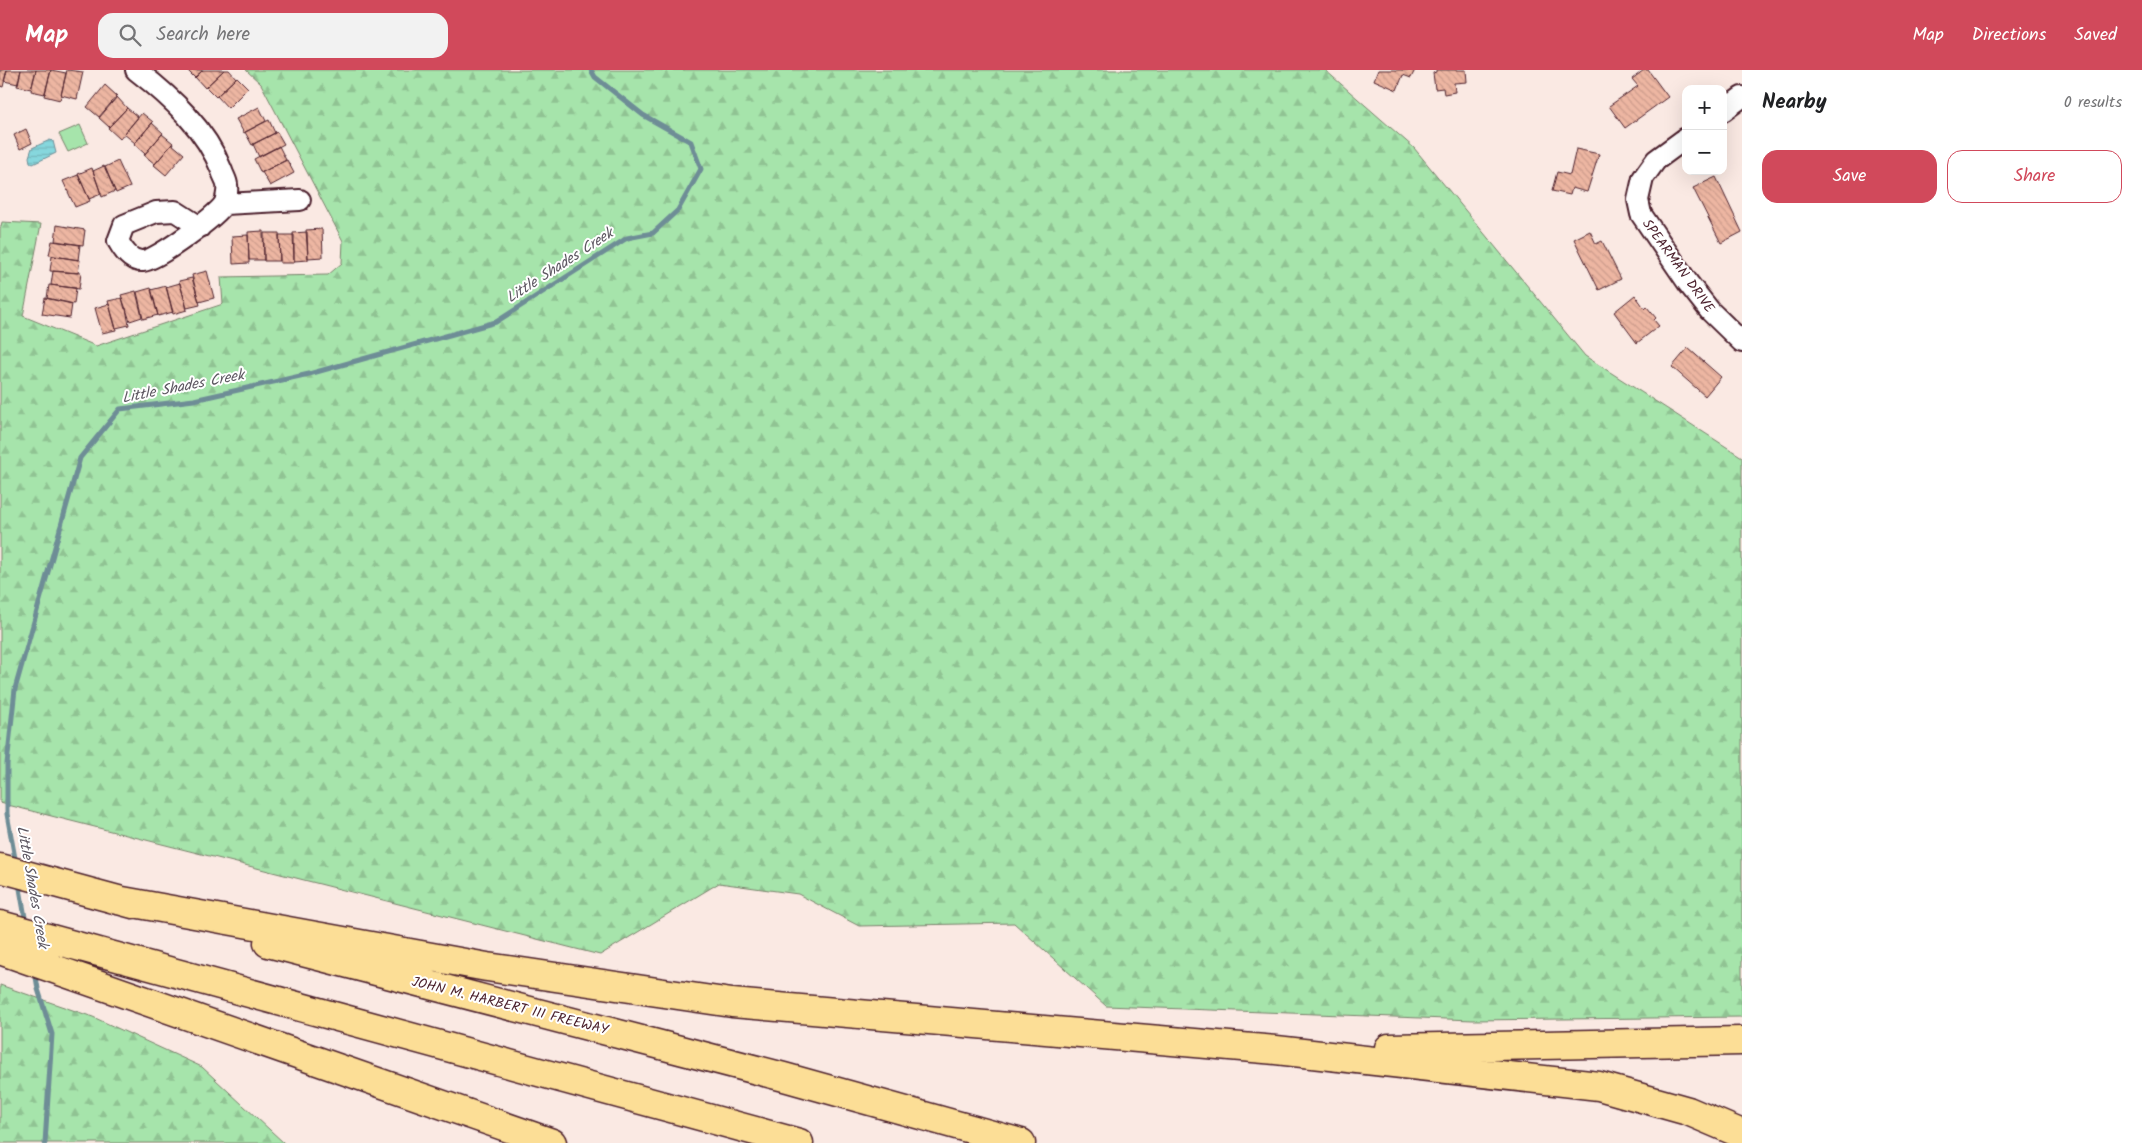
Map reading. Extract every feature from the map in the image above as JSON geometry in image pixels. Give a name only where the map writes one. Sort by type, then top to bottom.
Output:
[{"type":"highway","name":"JOHN M. HARBERT III FREEWAY","points":[[0,868],[309,954],[746,1067],[1021,1143]]},
{"type":"highway","points":[[117,900],[487,967],[732,1003],[1276,1050],[1600,1086],[1688,1111],[1742,1134]]},
{"type":"highway","points":[[0,925],[799,1143]]},
{"type":"highway","points":[[0,950],[94,981],[386,1086],[549,1142]]},
{"type":"highway","points":[[1276,1050],[1742,1041]]},
{"type":"street","points":[[136,70],[165,92],[206,140],[218,162],[227,186],[225,204]]},
{"type":"street","points":[[1727,108],[1742,97]]},
{"type":"street","name":"SPEARMAN DRIVE","points":[[1682,141],[1656,160],[1643,178],[1638,200],[1641,214],[1688,283],[1710,311],[1742,342]]},
{"type":"street","points":[[200,227],[225,204],[300,200]]},
{"type":"green space","points":[[246,70],[1325,70],[1414,148],[1585,356],[1742,457],[1742,1017],[1473,1020],[1106,1006],[1014,923],[859,926],[798,894],[719,883],[600,955],[0,803],[0,230],[2,222],[41,224],[23,316],[96,346],[223,304],[221,277],[328,275],[342,263],[343,241],[261,84]]},
{"type":"green space","points":[[80,125],[88,143],[68,152],[59,134]]},
{"type":"green space","points":[[0,985],[93,1017],[202,1067],[284,1143],[0,1143]]},
{"type":"water","points":[[50,140],[53,141],[56,153],[33,164],[30,162],[29,157],[32,148]]},
{"type":"building","points":[[0,70],[7,70],[3,87],[0,86]]},
{"type":"building","points":[[7,70],[21,70],[18,84],[4,81]]},
{"type":"building","points":[[21,70],[36,70],[31,89],[17,86]]},
{"type":"building","points":[[36,70],[51,70],[45,94],[31,91]]},
{"type":"building","points":[[51,70],[66,73],[60,100],[44,96]]},
{"type":"building","points":[[67,70],[83,72],[77,99],[61,95]]},
{"type":"building","points":[[187,70],[203,70],[195,78]]},
{"type":"building","points":[[203,70],[224,70],[205,88],[195,77]]},
{"type":"building","points":[[224,70],[229,70],[236,78],[216,97],[206,87]]},
{"type":"building","points":[[1378,70],[1415,70],[1411,78],[1403,75],[1397,90],[1374,80]]},
{"type":"building","points":[[1436,70],[1466,70],[1467,82],[1454,83],[1455,92],[1444,94],[1443,88],[1435,89],[1433,73]]},
{"type":"building","points":[[1644,70],[1648,70],[1668,97],[1625,128],[1609,106],[1638,86],[1632,79]]},
{"type":"building","points":[[237,77],[248,88],[228,108],[217,96]]},
{"type":"building","points":[[105,85],[117,96],[99,117],[87,107]]},
{"type":"building","points":[[117,97],[127,108],[109,127],[99,118]]},
{"type":"building","points":[[259,107],[266,121],[244,133],[236,119]]},
{"type":"building","points":[[127,108],[138,117],[120,139],[108,128]]},
{"type":"building","points":[[142,113],[153,122],[135,143],[124,134]]},
{"type":"building","points":[[269,120],[275,133],[252,145],[245,132]]},
{"type":"building","points":[[152,123],[163,133],[145,154],[134,144]]},
{"type":"building","points":[[26,129],[32,143],[20,149],[14,135]]},
{"type":"building","points":[[277,132],[284,144],[259,157],[253,144]]},
{"type":"building","points":[[162,134],[173,143],[155,164],[144,155]]},
{"type":"building","points":[[172,144],[184,154],[166,175],[154,165]]},
{"type":"building","points":[[279,146],[286,160],[261,173],[254,159]]},
{"type":"building","points":[[1576,149],[1599,154],[1587,192],[1572,188],[1570,195],[1552,191],[1557,172],[1570,175]]},
{"type":"building","points":[[287,160],[294,173],[270,186],[262,172]]},
{"type":"building","points":[[118,161],[130,187],[116,193],[105,167]]},
{"type":"building","points":[[104,166],[115,191],[102,197],[93,171]]},
{"type":"building","points":[[92,168],[101,194],[89,199],[78,174]]},
{"type":"building","points":[[78,175],[90,201],[75,207],[63,181]]},
{"type":"building","points":[[1716,177],[1742,232],[1721,243],[1693,188]]},
{"type":"building","points":[[57,225],[85,230],[83,245],[55,241]]},
{"type":"building","points":[[322,229],[323,257],[308,258],[306,230]]},
{"type":"building","points":[[263,231],[264,260],[249,260],[248,232]]},
{"type":"building","points":[[1590,231],[1596,244],[1602,241],[1621,279],[1599,290],[1574,239]]},
{"type":"building","points":[[307,232],[308,260],[294,261],[293,233]]},
{"type":"building","points":[[264,233],[279,233],[280,261],[264,261]]},
{"type":"building","points":[[248,235],[249,263],[233,264],[232,236]]},
{"type":"building","points":[[279,235],[294,235],[294,263],[280,263]]},
{"type":"building","points":[[52,241],[80,245],[78,260],[49,255]]},
{"type":"building","points":[[52,256],[80,260],[78,273],[50,271]]},
{"type":"building","points":[[53,271],[81,273],[79,289],[51,285]]},
{"type":"building","points":[[207,271],[214,298],[199,302],[192,275]]},
{"type":"building","points":[[192,278],[200,305],[187,308],[179,281]]},
{"type":"building","points":[[180,283],[187,310],[173,314],[166,287]]},
{"type":"building","points":[[49,285],[76,288],[74,304],[47,298]]},
{"type":"building","points":[[166,286],[173,312],[158,316],[151,290]]},
{"type":"building","points":[[151,288],[158,315],[143,319],[137,292]]},
{"type":"building","points":[[136,291],[142,317],[130,321],[121,295]]},
{"type":"building","points":[[1635,295],[1645,309],[1647,307],[1656,318],[1654,320],[1659,326],[1637,343],[1614,312]]},
{"type":"building","points":[[45,298],[72,304],[70,318],[42,314]]},
{"type":"building","points":[[122,298],[129,325],[116,328],[108,301]]},
{"type":"building","points":[[109,304],[116,330],[102,333],[95,308]]},
{"type":"building","points":[[1688,348],[1721,377],[1705,396],[1672,367]]},
{"type":"waterway","name":"Little Shades Creek","points":[[16,864],[7,814],[7,764],[15,689],[80,458],[120,409],[194,400],[309,374],[496,322],[627,238],[653,233],[678,210],[701,169],[691,142],[643,115],[595,77],[591,70]]},
{"type":"waterway","name":"Little Shades Creek","points":[[19,883],[26,923]]},
{"type":"waterway","name":"Little Shades Creek","points":[[35,971],[38,989],[52,1034],[45,1143]]}]
